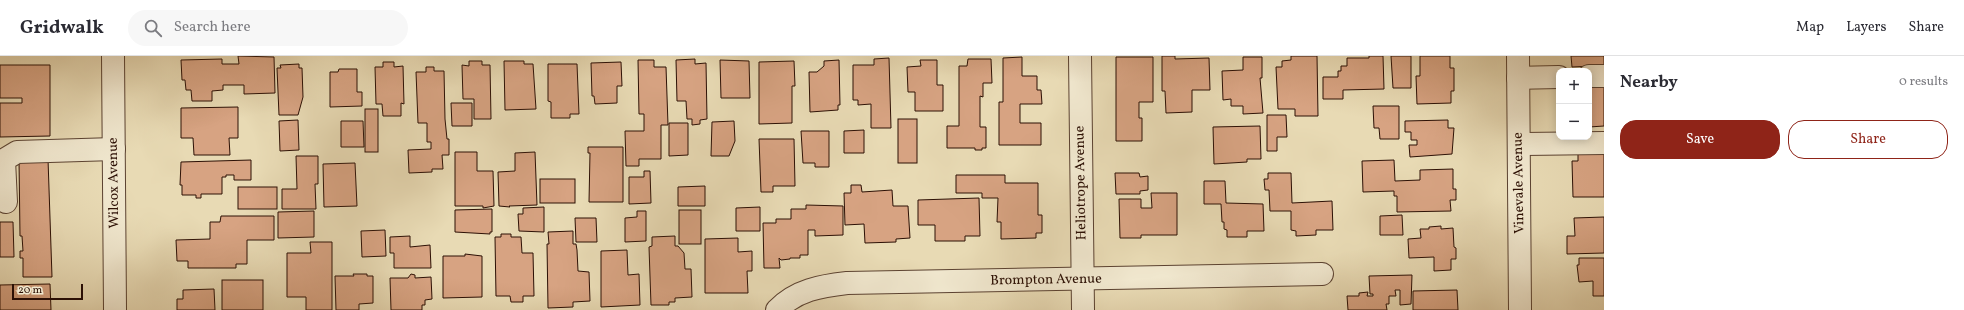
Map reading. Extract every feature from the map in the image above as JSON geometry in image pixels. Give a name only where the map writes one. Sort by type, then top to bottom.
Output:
[{"type":"street","name":"Wilcox Avenue","points":[[113,56],[116,310]]},
{"type":"street","name":"Heliotrope Avenue","points":[[1080,56],[1083,310]]},
{"type":"street","name":"Vinevale Avenue","points":[[1518,56],[1520,310]]},
{"type":"street","points":[[1592,76],[1604,76]]},
{"type":"street","points":[[1518,78],[1556,77]]},
{"type":"street","points":[[1519,144],[1604,143]]},
{"type":"street","points":[[6,202],[4,160],[17,152],[114,149]]},
{"type":"street","name":"Brompton Avenue","points":[[777,310],[795,295],[827,285],[1322,274]]},
{"type":"building","points":[[238,56],[274,57],[275,93],[244,94],[244,85],[223,85],[223,90],[212,91],[212,101],[192,101],[191,90],[186,90],[185,80],[182,80],[181,60],[222,59],[222,64],[239,64]]},
{"type":"building","points":[[1162,56],[1175,56],[1175,59],[1209,58],[1210,90],[1192,90],[1192,112],[1166,113],[1165,91],[1162,91]]},
{"type":"building","points":[[1291,56],[1317,56],[1318,116],[1295,116],[1295,109],[1278,109],[1276,67],[1282,67],[1282,61],[1291,60]]},
{"type":"building","points":[[1369,56],[1383,56],[1384,89],[1343,90],[1343,99],[1323,99],[1323,77],[1338,77],[1338,71],[1341,71],[1341,66],[1347,66],[1347,58],[1369,58]]},
{"type":"building","points":[[1391,56],[1411,56],[1411,88],[1393,88]]},
{"type":"building","points":[[1420,56],[1450,56],[1450,68],[1454,68],[1454,91],[1451,91],[1451,103],[1417,104],[1416,76],[1420,76]]},
{"type":"building","points":[[1571,56],[1604,56],[1604,70],[1592,66],[1572,67]]},
{"type":"building","points":[[1022,57],[1022,76],[1037,76],[1037,90],[1041,90],[1042,104],[1020,104],[1020,123],[1041,123],[1041,145],[999,145],[999,102],[1003,102],[1003,58]]},
{"type":"building","points":[[1116,57],[1153,57],[1153,102],[1139,102],[1139,118],[1142,118],[1142,141],[1116,141]]},
{"type":"building","points":[[1243,57],[1262,57],[1262,78],[1260,78],[1263,113],[1243,114],[1243,106],[1231,106],[1231,99],[1223,100],[1222,71],[1243,70]]},
{"type":"building","points":[[889,58],[891,128],[871,128],[871,104],[858,105],[858,100],[853,100],[853,65],[874,65],[874,59]]},
{"type":"building","points":[[695,59],[695,64],[706,63],[707,119],[700,120],[700,124],[692,125],[692,119],[687,119],[686,101],[677,101],[676,60]]},
{"type":"building","points":[[968,59],[991,59],[992,83],[983,83],[983,97],[980,96],[980,127],[986,127],[986,148],[982,148],[982,150],[975,150],[975,148],[947,148],[947,126],[959,126],[959,66],[967,66]]},
{"type":"building","points":[[638,60],[654,60],[654,67],[666,67],[668,125],[661,125],[661,159],[639,159],[639,166],[626,166],[625,131],[644,131],[644,114],[639,114]]},
{"type":"building","points":[[720,60],[749,61],[750,98],[721,98]]},
{"type":"building","points":[[839,60],[840,105],[838,105],[838,110],[810,112],[809,72],[817,72],[824,66],[824,61]]},
{"type":"building","points":[[920,60],[937,60],[937,85],[943,85],[943,111],[915,111],[915,92],[908,92],[907,67],[921,66]]},
{"type":"building","points":[[469,61],[482,61],[482,65],[490,65],[491,119],[474,119],[474,99],[463,99],[462,65],[469,66]]},
{"type":"building","points":[[504,61],[524,61],[524,64],[533,64],[536,109],[505,110]]},
{"type":"building","points":[[794,61],[795,86],[792,86],[792,123],[759,124],[759,62]]},
{"type":"building","points":[[383,62],[394,62],[394,67],[403,66],[404,104],[401,103],[401,116],[383,116],[382,104],[376,104],[375,67],[383,67]]},
{"type":"building","points":[[621,62],[622,86],[617,86],[617,103],[595,104],[594,96],[592,96],[591,63]]},
{"type":"building","points":[[299,64],[299,68],[302,68],[303,97],[298,115],[279,115],[277,68],[281,68],[280,65]]},
{"type":"building","points":[[548,64],[577,64],[579,114],[570,114],[570,118],[551,118],[551,102],[548,101]]},
{"type":"building","points":[[0,65],[50,65],[50,136],[0,137],[0,103],[22,103],[22,98],[0,98]]},
{"type":"building","points":[[426,67],[434,67],[434,71],[444,71],[445,119],[447,139],[449,139],[449,155],[442,155],[443,169],[432,169],[432,172],[409,173],[408,150],[431,149],[431,142],[427,142],[427,123],[418,123],[416,72],[426,72]]},
{"type":"building","points":[[339,69],[357,69],[357,92],[362,92],[362,106],[330,107],[330,72],[338,72]]},
{"type":"building","points":[[1604,81],[1604,126],[1592,127],[1592,82]]},
{"type":"building","points":[[451,103],[472,103],[472,126],[452,126]]},
{"type":"building","points":[[1373,106],[1399,106],[1399,139],[1380,139],[1379,128],[1374,128]]},
{"type":"building","points":[[238,107],[238,138],[229,138],[230,155],[194,155],[193,138],[181,138],[181,108]]},
{"type":"building","points":[[365,109],[378,109],[378,152],[365,152]]},
{"type":"building","points":[[1267,115],[1286,115],[1287,137],[1277,137],[1277,151],[1267,151]]},
{"type":"building","points":[[898,119],[917,119],[917,163],[898,163]]},
{"type":"building","points":[[298,120],[299,150],[280,151],[279,121]]},
{"type":"building","points":[[1448,120],[1448,128],[1454,128],[1452,154],[1410,157],[1409,145],[1417,145],[1417,140],[1411,140],[1411,132],[1405,132],[1405,121]]},
{"type":"building","points":[[341,121],[363,121],[364,147],[341,147]]},
{"type":"building","points":[[734,121],[735,141],[729,156],[711,156],[712,122]]},
{"type":"building","points":[[669,123],[688,123],[688,155],[669,156]]},
{"type":"building","points":[[1260,126],[1261,159],[1247,159],[1247,162],[1214,164],[1213,127]]},
{"type":"building","points":[[864,130],[864,153],[844,153],[844,131]]},
{"type":"building","points":[[801,131],[829,131],[829,167],[815,167],[815,163],[803,163]]},
{"type":"building","points":[[759,139],[794,139],[795,186],[773,186],[773,192],[761,192]]},
{"type":"building","points":[[588,147],[623,147],[623,202],[589,202],[590,153],[588,153]]},
{"type":"building","points":[[1578,150],[1604,150],[1604,197],[1573,197],[1572,161],[1578,161]]},
{"type":"building","points":[[455,152],[477,152],[477,171],[493,171],[494,206],[483,208],[483,206],[455,206]]},
{"type":"building","points":[[535,152],[537,205],[509,206],[510,207],[499,206],[498,172],[515,171],[515,153]]},
{"type":"building","points":[[296,156],[318,156],[318,184],[315,184],[316,209],[282,209],[282,189],[297,189]]},
{"type":"building","points":[[48,159],[52,277],[23,277],[23,258],[20,258],[20,251],[23,251],[22,236],[20,236],[19,160]]},
{"type":"building","points":[[251,160],[251,180],[234,180],[234,175],[226,175],[226,177],[222,177],[222,194],[201,194],[201,198],[196,198],[196,195],[182,195],[182,185],[180,185],[181,162]]},
{"type":"building","points":[[1394,160],[1395,181],[1420,180],[1420,170],[1453,169],[1453,189],[1456,189],[1456,200],[1450,200],[1451,211],[1397,212],[1397,196],[1394,196],[1394,191],[1363,192],[1362,161]]},
{"type":"building","points":[[355,163],[357,206],[324,207],[323,164]]},
{"type":"building","points":[[644,171],[650,171],[651,203],[629,204],[629,177],[644,177]]},
{"type":"building","points":[[1115,173],[1139,173],[1140,177],[1148,176],[1148,190],[1140,191],[1140,194],[1116,194]]},
{"type":"building","points":[[1268,173],[1291,173],[1292,203],[1332,201],[1333,230],[1316,230],[1316,235],[1296,236],[1296,231],[1291,230],[1291,211],[1270,211],[1269,190],[1265,190],[1264,179],[1268,179]]},
{"type":"building","points":[[956,175],[1005,175],[1005,183],[1038,183],[1038,215],[1042,215],[1042,233],[1036,233],[1036,238],[1001,239],[1001,222],[997,222],[998,198],[982,198],[982,193],[956,193]]},
{"type":"building","points":[[540,179],[575,179],[575,203],[540,203]]},
{"type":"building","points":[[1204,181],[1225,181],[1226,203],[1263,204],[1264,231],[1247,231],[1247,237],[1227,237],[1227,230],[1224,229],[1224,222],[1222,222],[1221,204],[1204,204]]},
{"type":"building","points":[[851,185],[861,185],[862,192],[892,190],[893,206],[908,206],[910,238],[896,239],[896,242],[865,243],[864,224],[845,225],[844,193],[851,193]]},
{"type":"building","points":[[705,186],[705,206],[678,206],[678,187]]},
{"type":"building","points":[[238,187],[277,187],[277,209],[238,209]]},
{"type":"building","points":[[1151,193],[1177,193],[1177,235],[1141,235],[1141,238],[1120,238],[1119,199],[1141,199],[1141,208],[1152,208]]},
{"type":"building","points":[[979,198],[980,236],[965,236],[965,241],[935,241],[935,225],[918,225],[918,200]]},
{"type":"building","points":[[806,205],[843,206],[843,235],[815,236],[815,230],[808,230],[808,255],[800,255],[800,258],[781,260],[779,258],[780,268],[764,268],[763,223],[776,223],[776,219],[791,219],[791,209],[806,209]]},
{"type":"building","points":[[544,207],[544,232],[519,231],[518,214],[523,214],[523,208]]},
{"type":"building","points":[[760,207],[760,231],[736,231],[736,208]]},
{"type":"building","points":[[492,209],[492,232],[490,232],[490,234],[455,232],[455,210]]},
{"type":"building","points":[[679,210],[701,210],[701,244],[679,244]]},
{"type":"building","points":[[314,211],[314,237],[278,238],[278,212]]},
{"type":"building","points":[[637,211],[646,211],[646,241],[625,242],[625,218],[637,217]]},
{"type":"building","points":[[1402,215],[1403,235],[1380,235],[1380,216]]},
{"type":"building","points":[[221,216],[274,216],[274,240],[247,240],[247,264],[236,264],[236,268],[188,268],[188,261],[177,261],[176,240],[210,239],[210,222],[220,222]]},
{"type":"building","points":[[1604,217],[1604,253],[1567,254],[1567,236],[1575,236],[1574,218]]},
{"type":"building","points":[[575,218],[596,218],[597,242],[576,242]]},
{"type":"building","points":[[0,222],[13,222],[14,257],[0,257]]},
{"type":"building","points":[[1441,226],[1441,229],[1453,228],[1456,259],[1451,259],[1451,270],[1434,271],[1434,257],[1409,258],[1408,239],[1421,238],[1420,229],[1429,229],[1429,227]]},
{"type":"building","points":[[385,230],[386,256],[362,257],[361,231]]},
{"type":"building","points":[[573,231],[573,244],[576,244],[577,250],[578,271],[589,272],[590,301],[573,302],[573,307],[548,308],[548,232]]},
{"type":"building","points":[[501,234],[511,234],[511,237],[521,237],[522,253],[533,253],[534,296],[523,296],[523,302],[511,302],[510,296],[496,296],[495,237],[501,237]]},
{"type":"building","points":[[410,236],[410,247],[430,245],[431,268],[394,268],[394,253],[390,253],[390,237]]},
{"type":"building","points":[[675,236],[675,246],[678,246],[684,253],[685,269],[691,269],[692,297],[675,298],[675,302],[669,302],[669,305],[651,305],[649,247],[652,246],[652,237]]},
{"type":"building","points":[[738,238],[738,252],[752,251],[752,271],[747,271],[748,293],[705,293],[705,239]]},
{"type":"building","points":[[310,242],[332,242],[332,310],[306,310],[306,297],[287,297],[287,253],[311,253]]},
{"type":"building","points":[[627,250],[628,275],[639,274],[640,305],[601,307],[601,251]]},
{"type":"building","points":[[465,254],[482,256],[482,297],[443,298],[443,256],[465,256]]},
{"type":"building","points":[[1579,258],[1604,258],[1604,296],[1593,296],[1593,281],[1579,282],[1577,265],[1579,265]]},
{"type":"building","points":[[353,274],[367,274],[367,276],[373,276],[373,303],[359,304],[359,310],[336,310],[335,276],[354,276]]},
{"type":"building","points":[[411,274],[415,275],[415,278],[431,277],[432,299],[425,300],[425,305],[422,305],[422,310],[391,310],[390,278],[408,278]]},
{"type":"building","points":[[1412,275],[1411,304],[1400,305],[1400,290],[1395,290],[1396,296],[1389,296],[1389,304],[1386,304],[1387,310],[1348,310],[1347,296],[1359,296],[1359,293],[1368,292],[1367,296],[1373,296],[1373,294],[1370,294],[1369,276]]},
{"type":"building","points":[[222,280],[263,280],[263,310],[222,310]]},
{"type":"building","points":[[50,284],[51,310],[0,310],[0,285]]},
{"type":"building","points":[[214,289],[215,310],[177,310],[177,299],[183,299],[183,290]]},
{"type":"building","points":[[1457,290],[1458,310],[1413,310],[1413,291]]}]
